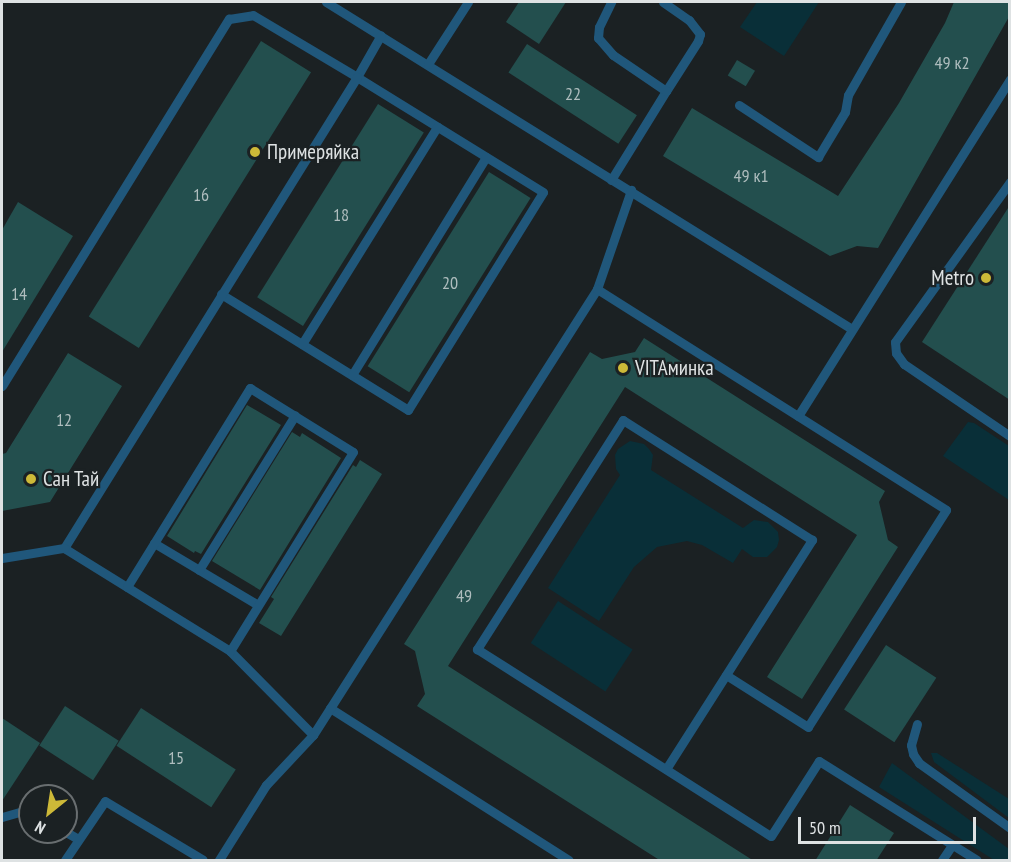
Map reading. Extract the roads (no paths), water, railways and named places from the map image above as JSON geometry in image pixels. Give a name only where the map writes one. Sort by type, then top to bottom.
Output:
[{"type":"lane","points":[[326,2],[852,329]]},
{"type":"lane","points":[[428,64],[468,2]]},
{"type":"lane","points":[[611,2],[599,27],[598,38],[613,55],[666,91]]},
{"type":"lane","points":[[611,180],[699,41],[700,33],[689,20],[663,2]]},
{"type":"lane","points":[[739,105],[818,157],[845,112],[848,96],[901,2]]},
{"type":"lane","points":[[2,386],[229,19],[253,15],[543,192],[408,410],[221,294]]},
{"type":"lane","points":[[64,548],[381,35]]},
{"type":"lane","points":[[798,416],[1010,79]]},
{"type":"lane","points":[[302,344],[437,126]]},
{"type":"lane","points":[[352,375],[486,157]]},
{"type":"lane","points":[[1010,182],[895,342],[896,353],[904,364],[1010,436]]},
{"type":"lane","points":[[219,861],[266,785],[313,735],[597,289],[631,190]]},
{"type":"lane","points":[[597,289],[946,510],[808,727],[726,675]]},
{"type":"lane","points":[[127,587],[250,388],[353,452],[230,651]]},
{"type":"lane","points":[[199,570],[295,416]]},
{"type":"lane","points":[[666,769],[812,540],[623,420],[477,649],[771,836],[819,761],[977,861]]},
{"type":"lane","points":[[154,543],[258,605]]},
{"type":"lane","points":[[2,558],[64,548],[230,651],[313,735]]},
{"type":"lane","points":[[330,708],[569,861]]},
{"type":"lane","points":[[917,724],[911,745],[913,754],[919,763],[1010,828]]},
{"type":"lane","points":[[78,839],[105,801],[203,861]]},
{"type":"lane","points":[[2,817],[18,812]]},
{"type":"lane","points":[[65,861],[75,844]]},
{"type":"lane","points":[[942,861],[952,845]]},
{"type":"place","name":"Примеряйка","points":[[255,152]]},
{"type":"place","name":"Metro","points":[[986,278]]},
{"type":"place","name":"VITAминка","points":[[623,368]]},
{"type":"place","name":"Сан Тай","points":[[31,479]]}]
